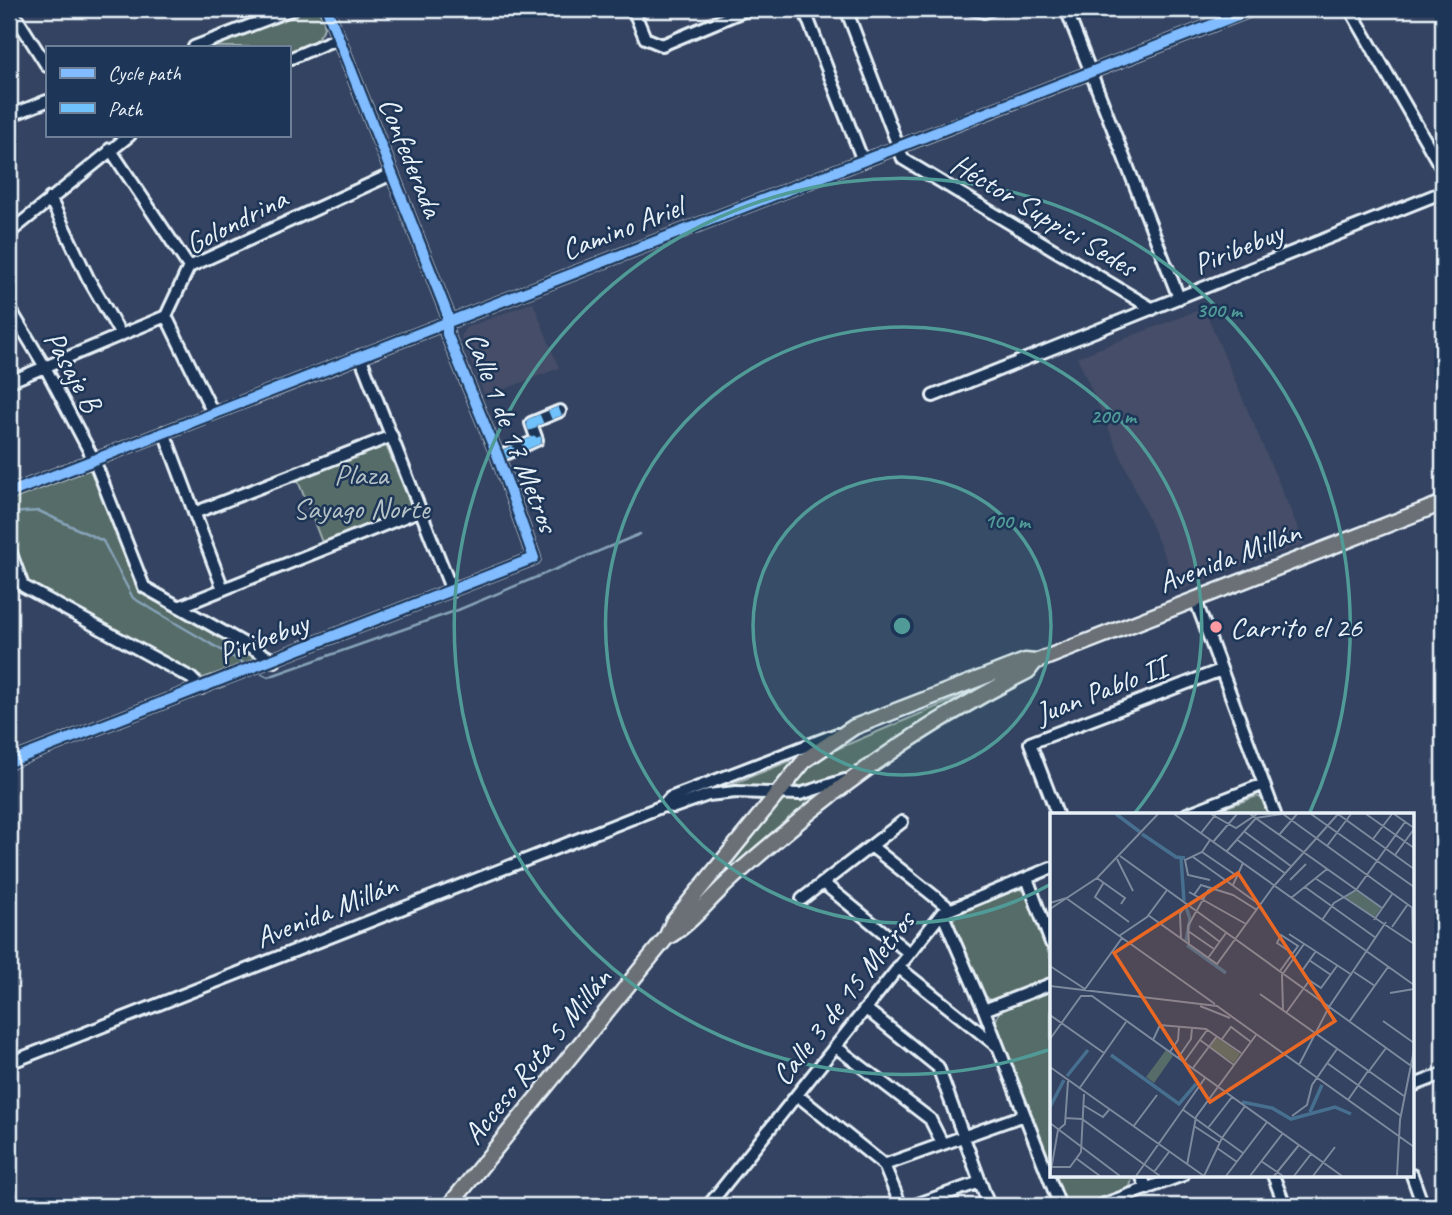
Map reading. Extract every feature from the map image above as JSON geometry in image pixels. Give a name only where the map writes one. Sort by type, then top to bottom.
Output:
[{"type":"main road","name":"Avenida Millán","points":[[854,727],[1025,661],[1035,662],[1443,503]]},
{"type":"main road","name":"Avenida Millán","points":[[862,772],[955,710],[1028,671],[1035,662]]},
{"type":"main road","name":"Acceso Ruta 5 Millán","points":[[449,1206],[666,938],[673,922],[775,794],[805,760],[854,727]]},
{"type":"main road","name":"Acceso Ruta 5 Millán","points":[[666,938],[680,930],[781,835],[862,772]]},
{"type":"street","points":[[11,9],[13,22],[46,65]]},
{"type":"street","points":[[197,46],[293,9]]},
{"type":"street","name":"Confederada","points":[[327,9],[447,313],[447,323]]},
{"type":"street","points":[[633,9],[645,38],[662,45],[748,9]]},
{"type":"street","points":[[804,9],[863,161]]},
{"type":"street","name":"Héctor Suppici Sedes","points":[[846,9],[903,159],[1153,309]]},
{"type":"street","points":[[972,9],[984,12],[992,9]]},
{"type":"street","points":[[1066,9],[1180,298]]},
{"type":"street","name":"Camino Ariel","points":[[9,493],[1253,9]]},
{"type":"street","points":[[1350,9],[1443,171]]},
{"type":"street","points":[[290,59],[338,38]]},
{"type":"street","points":[[9,116],[46,101]]},
{"type":"street","points":[[9,233],[129,136]]},
{"type":"street","points":[[110,149],[189,267]]},
{"type":"street","name":"Golondrina","points":[[166,316],[189,267],[392,174]]},
{"type":"street","name":"Piribebuy","points":[[933,397],[1443,192]]},
{"type":"street","points":[[50,198],[88,278],[121,335]]},
{"type":"street","name":"Pasaje B","points":[[9,307],[45,367],[94,460],[142,583],[275,661]]},
{"type":"street","points":[[9,382],[166,316],[214,413]]},
{"type":"street","name":"Calle 1 de 17 Metros","points":[[447,323],[447,334],[498,457],[534,558]]},
{"type":"street","points":[[360,356],[452,591]]},
{"type":"street","points":[[498,457],[537,440],[531,423],[560,411]]},
{"type":"street","points":[[164,432],[223,589]]},
{"type":"street","points":[[194,513],[392,436]]},
{"type":"street","points":[[179,607],[421,510]]},
{"type":"street","points":[[9,548],[23,586],[191,678],[201,688]]},
{"type":"street","name":"Piribebuy","points":[[9,762],[275,661],[534,558]]},
{"type":"street","points":[[1195,599],[1275,813]]},
{"type":"street","name":"Juan Pablo II","points":[[1058,813],[1030,743],[1221,670]]},
{"type":"street","name":"Avenida Millán","points":[[663,806],[670,798],[854,727]]},
{"type":"street","name":"Avenida Millán","points":[[9,1063],[663,806],[674,807],[708,795],[736,792],[800,794],[862,772]]},
{"type":"street","points":[[1190,813],[1264,784]]},
{"type":"street","points":[[802,899],[902,822]]},
{"type":"street","points":[[871,846],[946,910],[1060,1206]]},
{"type":"street","name":"Calle 3 de 15 Metros","points":[[708,1206],[946,910],[1050,868]]},
{"type":"street","points":[[1027,878],[1050,940]]},
{"type":"street","points":[[822,883],[909,953]]},
{"type":"street","points":[[898,967],[998,1047]]},
{"type":"street","points":[[984,1010],[1050,984]]},
{"type":"street","points":[[866,1009],[938,1067],[989,1206]]},
{"type":"street","points":[[836,1047],[930,1119],[942,1143]]},
{"type":"street","points":[[1414,1085],[1443,1074]]},
{"type":"street","points":[[797,1095],[884,1165],[901,1206]]},
{"type":"street","points":[[884,1165],[1024,1115]]},
{"type":"street","points":[[1141,1176],[1147,1189]]},
{"type":"street","points":[[1099,1206],[1180,1176]]},
{"type":"street","points":[[1273,1176],[1285,1206]]},
{"type":"street","points":[[1412,1176],[1423,1206]]},
{"type":"street","points":[[912,1206],[980,1182]]},
{"type":"shaded area","points":[[533,302],[559,368],[485,397],[461,337],[465,328]]},
{"type":"shaded area","points":[[1204,308],[1305,544],[1237,567],[1180,591],[1077,357]]},
{"type":"green space","points":[[306,9],[317,9],[323,17],[324,25],[318,38],[290,55],[290,46],[212,46]]},
{"type":"green space","name":"Plaza Sayago Norte","points":[[385,443],[412,507],[410,511],[323,545],[297,478]]},
{"type":"green space","points":[[91,469],[141,591],[254,655],[252,662],[203,678],[29,584],[9,535],[9,501]]},
{"type":"green space","points":[[979,689],[838,778],[806,789],[786,790],[808,767],[832,751]]},
{"type":"green space","points":[[790,761],[795,765],[774,791],[720,789]]},
{"type":"green space","points":[[829,791],[683,920],[779,799],[800,800]]},
{"type":"green space","points":[[1257,796],[1267,802],[1271,813],[1211,813]]},
{"type":"green space","points":[[1014,887],[1025,891],[1050,957],[1050,978],[991,1001],[980,991],[953,920],[958,909]]},
{"type":"green space","points":[[1050,991],[1050,1167],[994,1025],[1000,1010]]},
{"type":"green space","points":[[1053,1176],[1133,1176],[1130,1187],[1084,1206],[1068,1206]]},
{"type":"waterway","points":[[9,513],[39,511],[103,541],[133,598],[245,664]]},
{"type":"waterway","points":[[262,674],[268,677],[458,610],[640,534]]},
{"type":"marked path","points":[[498,457],[537,440],[531,423],[560,411]]},
{"type":"cycle path","points":[[9,762],[534,558],[498,457],[447,334],[447,313],[327,9]]},
{"type":"cycle path","points":[[9,493],[1253,9]]},
{"type":"place","name":"Carrito el 26","points":[[1216,627]]}]
